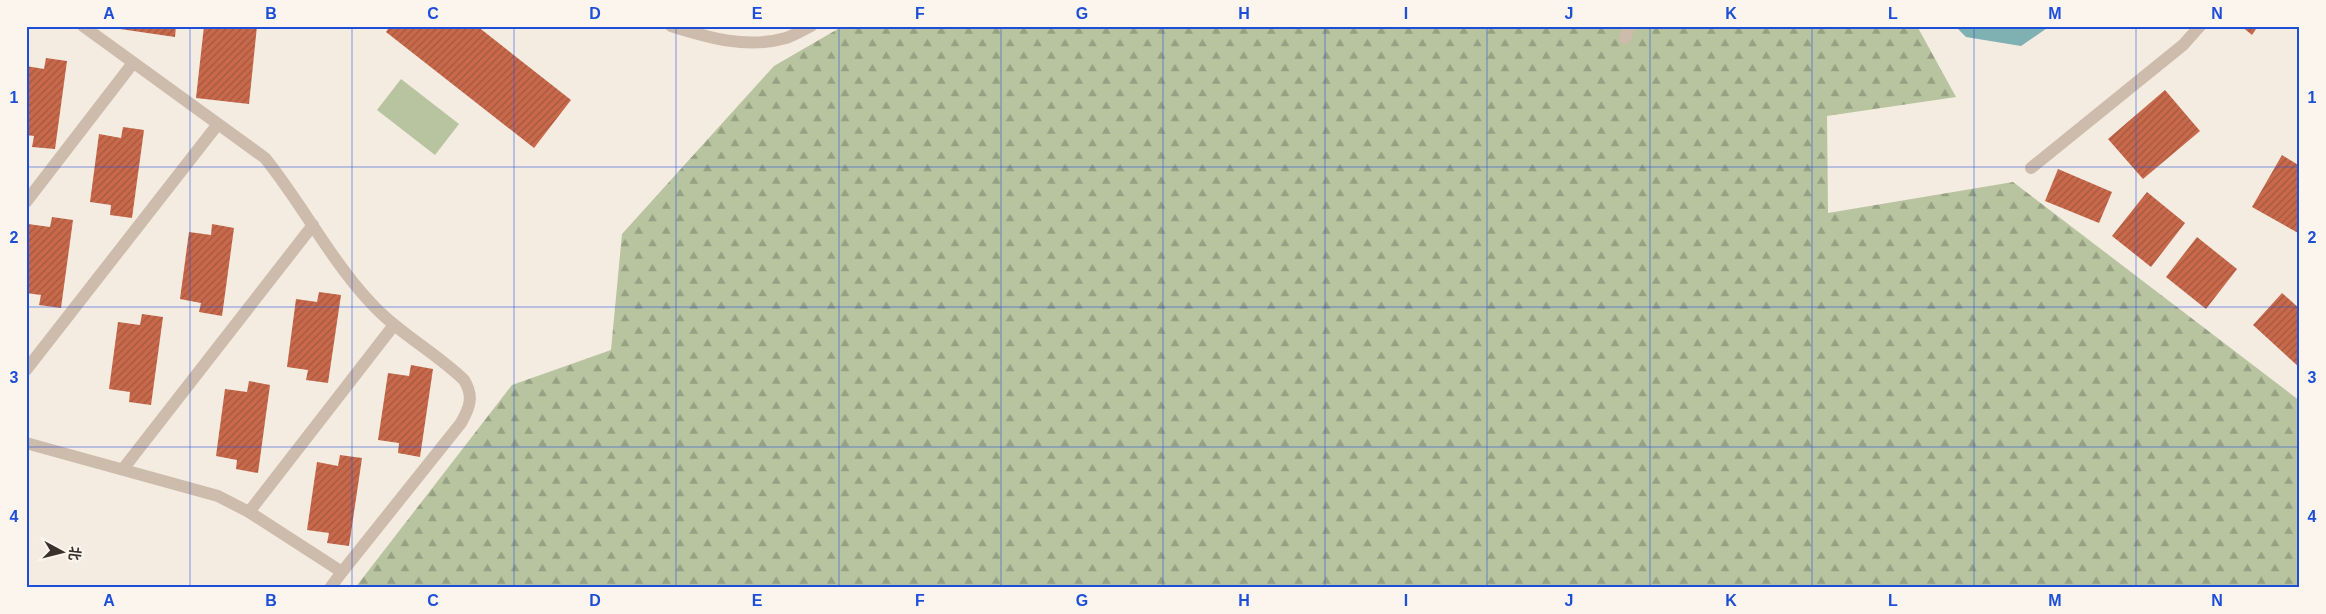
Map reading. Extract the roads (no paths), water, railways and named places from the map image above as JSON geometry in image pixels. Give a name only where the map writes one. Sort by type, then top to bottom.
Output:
[{"type":"street","points":[[83,26],[265,158],[288,186],[349,278],[394,325],[456,372],[469,388],[472,399],[461,422],[330,588]]},
{"type":"street","points":[[671,26],[712,38],[751,43],[787,38],[811,26]]},
{"type":"street","points":[[2031,168],[2183,45],[2200,26]]},
{"type":"street","points":[[26,202],[133,62]]},
{"type":"street","points":[[26,370],[218,124]]},
{"type":"street","points":[[123,469],[313,225]]},
{"type":"street","points":[[250,512],[394,325]]},
{"type":"street","points":[[26,443],[218,496],[250,512],[342,572]]},
{"type":"water","points":[[1955,26],[2050,26],[2021,46],[1966,37]]}]
